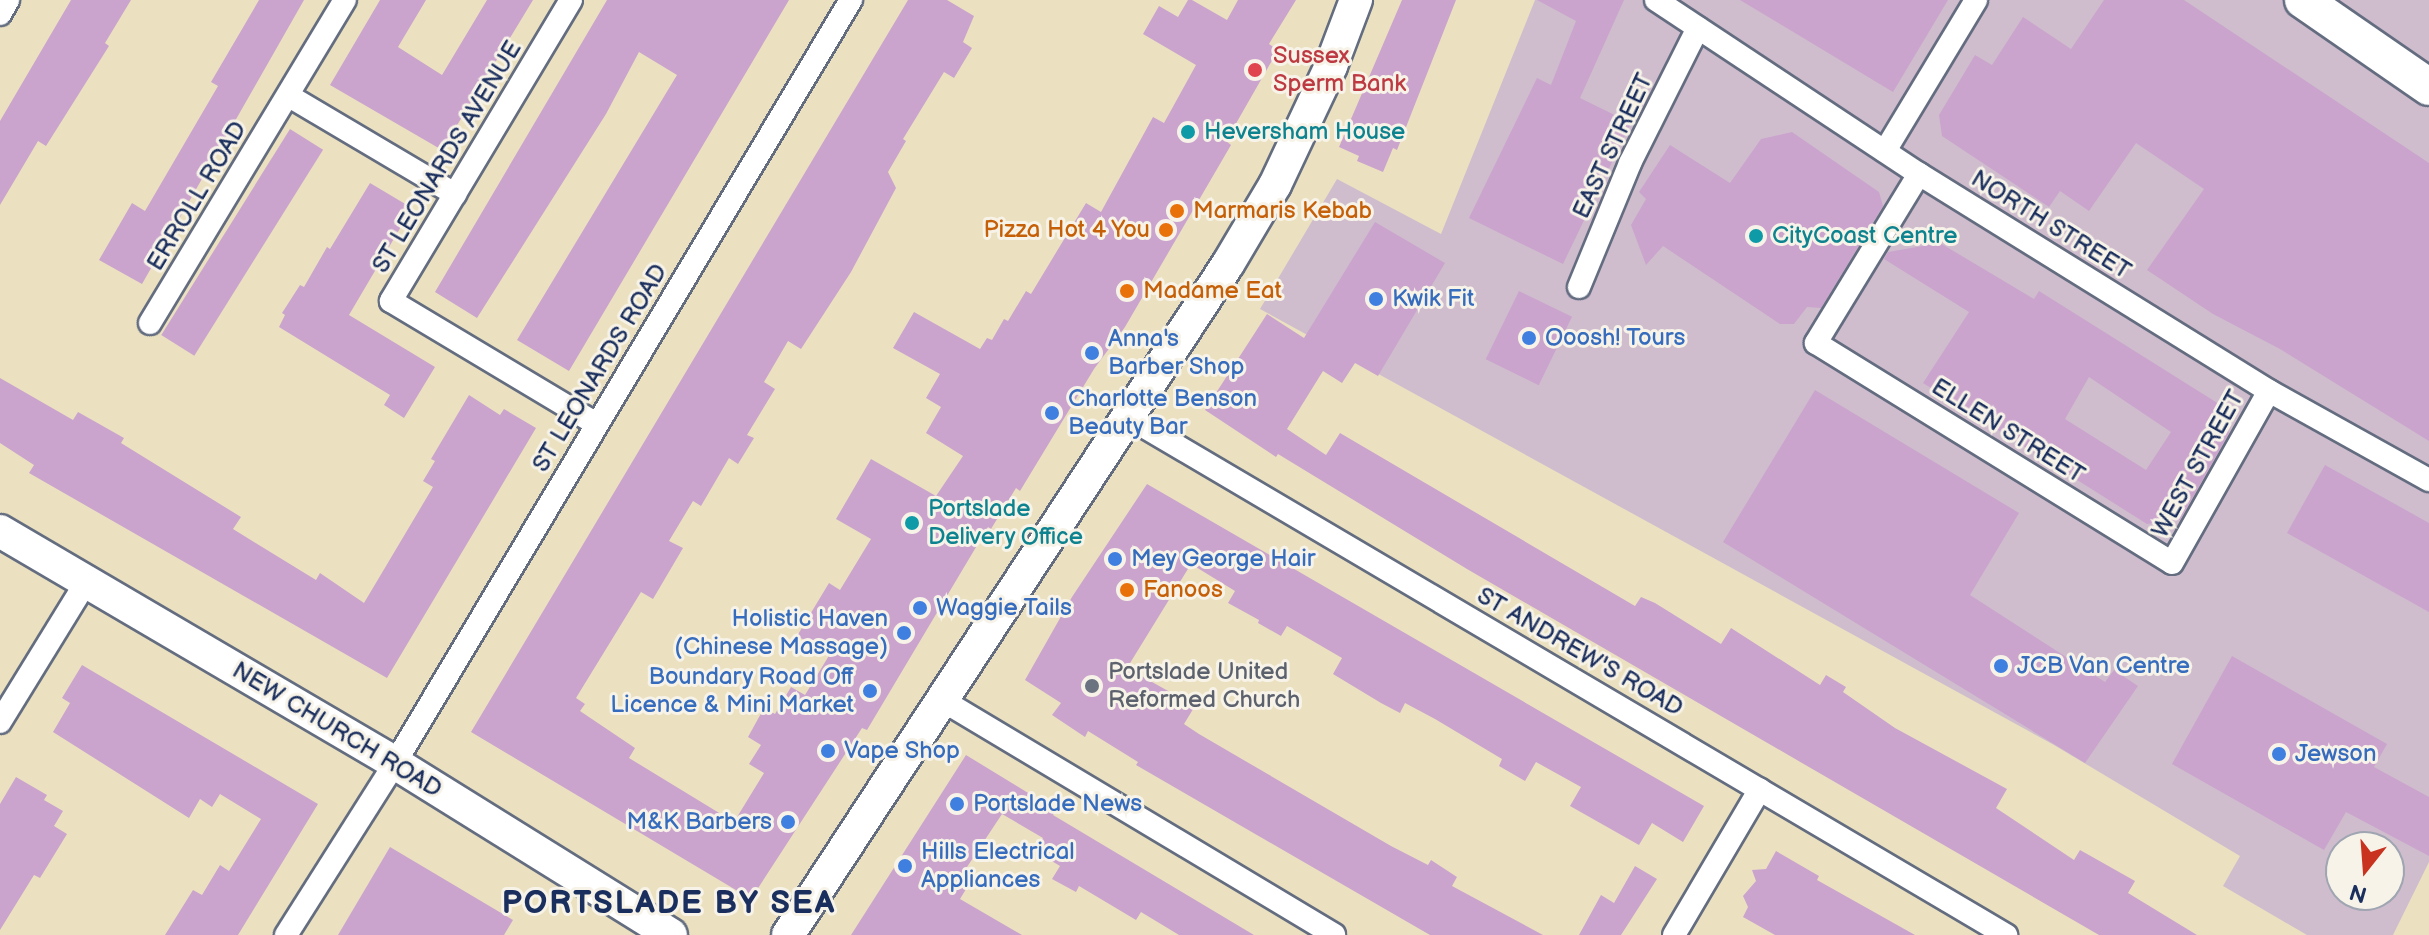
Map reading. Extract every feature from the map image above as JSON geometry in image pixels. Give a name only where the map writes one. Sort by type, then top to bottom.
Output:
[{"type":"main road","points":[[788,935],[1228,264],[1275,185],[1331,66],[1356,0]]},
{"type":"main road","points":[[2303,0],[2429,87]]},
{"type":"main road","name":"NEW CHURCH ROAD","points":[[0,531],[395,763],[671,935]]},
{"type":"street","points":[[0,14],[8,0]]},
{"type":"street","name":"ERROLL ROAD","points":[[150,323],[345,0]]},
{"type":"street","name":"ST LEONARDS AVENUE","points":[[571,0],[391,301],[595,423]]},
{"type":"street","name":"ST LEONARDS ROAD","points":[[286,935],[395,763],[595,423],[851,0]]},
{"type":"street","points":[[1885,151],[1976,0]]},
{"type":"street","name":"NORTH STREET","points":[[1662,2],[1919,174],[2269,391],[2429,480]]},
{"type":"street","name":"EAST STREET","points":[[1579,287],[1630,163],[1698,28]]},
{"type":"street","points":[[289,96],[455,194]]},
{"type":"street","name":"ELLEN STREET","points":[[1919,174],[1816,343],[2172,563]]},
{"type":"street","name":"WEST STREET","points":[[2172,563],[2269,391]]},
{"type":"street","name":"ST ANDREW'S ROAD","points":[[1126,416],[2006,935]]},
{"type":"street","points":[[0,722],[86,582]]},
{"type":"street","points":[[942,700],[1334,935]]},
{"type":"street","points":[[1674,935],[1760,789]]},
{"type":"shaded area","points":[[1535,0],[2429,0],[2429,862],[2405,911],[2405,831],[2325,831],[2325,911],[2405,911],[2393,935],[2307,935],[2223,886],[2240,856],[2054,745],[1260,309],[1337,179],[1441,234]]},
{"type":"building","points":[[71,0],[131,0],[105,43],[109,46],[46,146],[38,141],[0,205],[0,121]]},
{"type":"building","points":[[259,0],[304,0],[142,284],[99,260],[132,203],[145,211],[218,86],[211,82]]},
{"type":"building","points":[[380,0],[426,0],[398,47],[442,75],[487,0],[533,0],[442,150],[330,85]]},
{"type":"building","points":[[607,0],[789,0],[569,371],[517,340],[677,75],[639,52],[606,114],[477,318],[435,292]]},
{"type":"building","points":[[908,0],[947,0],[974,16],[963,42],[972,48],[954,78],[944,72],[903,139],[906,141],[888,172],[896,188],[851,272],[801,349],[788,341],[764,382],[775,389],[747,435],[754,438],[738,464],[729,458],[701,506],[693,501],[669,541],[683,548],[653,599],[641,592],[576,698],[585,704],[580,711],[635,748],[629,758],[734,822],[764,773],[749,764],[761,745],[748,737],[764,708],[775,714],[791,687],[805,695],[830,654],[797,636],[829,583],[840,590],[871,539],[836,519],[871,459],[936,496],[963,456],[926,433],[941,407],[926,398],[940,374],[893,348],[914,312],[980,349],[987,338],[992,340],[1004,319],[1008,321],[1026,291],[1031,294],[1086,203],[1101,212],[1153,117],[1164,123],[1196,65],[1143,34],[1159,6],[1178,17],[1188,0],[1192,0],[1227,20],[1238,0],[1296,0],[1269,44],[1278,50],[1226,141],[1231,145],[1125,327],[1094,369],[1020,491],[1016,488],[991,529],[988,527],[867,730],[862,728],[751,899],[471,732]]},
{"type":"building","points":[[1402,0],[1456,0],[1397,150],[1393,148],[1383,172],[1357,161],[1359,156],[1339,147]]},
{"type":"building","points":[[1537,0],[1624,0],[1580,98],[1631,123],[1563,264],[1469,218],[1537,78],[1551,85],[1576,21]]},
{"type":"building","points":[[1740,0],[1948,0],[1893,92]]},
{"type":"building","points":[[2104,0],[2184,0],[2429,163],[2429,441],[2280,349],[2213,314],[2147,270],[2204,189],[2136,143],[2089,211],[2060,191],[2049,207],[1942,136],[1939,115],[1975,55],[1992,65],[2023,17],[2071,49]]},
{"type":"building","points":[[290,129],[323,150],[194,356],[161,335]]},
{"type":"building","name":"CityCoast Centre","points":[[1792,132],[1879,192],[1883,206],[1821,308],[1807,307],[1794,324],[1780,324],[1663,246],[1646,265],[1631,225],[1646,199],[1639,192],[1670,145],[1730,183],[1761,139]]},
{"type":"building","points":[[370,183],[412,208],[349,315],[435,367],[404,418],[384,405],[390,395],[279,327],[285,315],[282,313],[300,285],[304,287],[327,247],[330,249]]},
{"type":"building","points":[[1375,222],[1445,263],[1378,376],[1355,363],[1342,383],[1323,371],[1287,429],[1326,455],[1340,433],[1635,606],[1641,597],[1655,603],[1721,644],[1731,628],[1820,685],[1826,675],[1846,687],[1843,692],[1895,728],[2007,789],[1996,808],[2074,860],[2080,850],[2135,881],[2128,893],[2197,935],[2099,935],[1467,569],[1278,454],[1276,457],[1205,410],[1267,314],[1304,338]]},
{"type":"building","points":[[1940,243],[2034,299],[2039,291],[2219,404],[2229,433],[2180,520],[2147,524],[1923,383],[1969,312],[1884,259],[1888,252]],"holes":[[[2089,377],[2171,432],[2146,470],[2065,419]]]},
{"type":"building","name":"Ooosh! Tours","points":[[1519,291],[1572,317],[1539,385],[1486,359]]},
{"type":"building","points":[[0,378],[73,420],[78,412],[124,438],[121,443],[241,517],[233,529],[316,580],[320,573],[364,603],[433,487],[423,481],[435,461],[431,459],[469,395],[500,415],[504,409],[536,428],[387,678],[29,473],[34,465],[0,443]]},
{"type":"building","points":[[1815,390],[2019,513],[1970,595],[2105,682],[2114,670],[2138,686],[2085,763],[1723,542]]},
{"type":"building","points":[[2325,465],[2429,523],[2429,612],[2287,533]]},
{"type":"building","points":[[1147,484],[1704,806],[1683,842],[1652,823],[1639,845],[1570,806],[1581,787],[1536,762],[1525,781],[1499,766],[1502,759],[1435,719],[1405,703],[1400,713],[1381,703],[1333,674],[1342,658],[1287,626],[1281,636],[1258,623],[1259,620],[1228,603],[1235,591],[1191,564],[1127,668],[1195,706],[1184,724],[1199,734],[1391,846],[1428,865],[1431,860],[1457,877],[1452,886],[1543,935],[1430,935],[1136,765],[1138,762],[1088,731],[1085,737],[1052,715],[1061,703],[1025,680],[1072,597]]},
{"type":"building","name":"Jewson","points":[[2232,656],[2387,744],[2374,767],[2429,797],[2429,856],[2405,843],[2405,831],[2382,831],[2346,812],[2335,831],[2325,831],[2324,850],[2172,764]]},
{"type":"building","points":[[82,665],[318,804],[238,935],[165,935],[193,890],[202,895],[220,865],[229,871],[261,819],[220,794],[212,807],[200,799],[189,818],[53,732],[70,703],[62,698]]},
{"type":"building","points":[[966,755],[1056,810],[1053,815],[1254,935],[1179,935],[1141,912],[1136,920],[1079,886],[1076,892],[1052,879],[1060,866],[1035,851],[1043,838],[1002,814],[965,870],[974,876],[960,899],[1022,935],[851,935]]},
{"type":"building","points":[[16,777],[47,795],[44,800],[63,811],[54,826],[67,834],[40,878],[34,875],[0,930],[0,804]]},
{"type":"building","points":[[390,847],[513,920],[504,935],[338,935]]},
{"type":"building","points":[[1776,851],[1819,876],[1817,880],[1915,935],[1775,935],[1743,917],[1748,907],[1743,896],[1756,881],[1752,870],[1766,869]]},
{"type":"building","points":[[1635,866],[1657,879],[1621,935],[1579,935],[1601,895],[1614,903]]},
{"type":"place","name":"Sussex Sperm Bank","points":[[1255,70]]},
{"type":"place","name":"Heversham House","points":[[1188,132]]},
{"type":"place","name":"Marmaris Kebab","points":[[1177,211]]},
{"type":"place","name":"Pizza Hot 4 You","points":[[1166,230]]},
{"type":"place","name":"CityCoast Centre","points":[[1756,236]]},
{"type":"place","name":"Madame Eat","points":[[1127,291]]},
{"type":"place","name":"Kwik Fit","points":[[1376,299]]},
{"type":"place","name":"Ooosh! Tours","points":[[1529,338]]},
{"type":"place","name":"Anna's Barber Shop","points":[[1092,353]]},
{"type":"place","name":"Charlotte Benson Beauty Bar","points":[[1052,413]]},
{"type":"place","name":"Portslade Delivery Office","points":[[912,523]]},
{"type":"place","name":"Mey George Hair","points":[[1115,559]]},
{"type":"place","name":"Fanoos","points":[[1127,590]]},
{"type":"place","name":"Waggie Tails","points":[[920,608]]},
{"type":"place","name":"Holistic Haven (Chinese Massage)","points":[[904,633]]},
{"type":"place","name":"JCB Van Centre","points":[[2001,666]]},
{"type":"place","name":"Portslade United Reformed Church","points":[[1092,686]]},
{"type":"place","name":"Boundary Road Off Licence & Mini Market","points":[[870,691]]},
{"type":"place","name":"Vape Shop","points":[[828,751]]},
{"type":"place","name":"Jewson","points":[[2279,754]]},
{"type":"place","name":"Portslade News","points":[[957,804]]},
{"type":"place","name":"M&K Barbers","points":[[788,822]]},
{"type":"place","name":"Hills Electrical Appliances","points":[[905,866]]},
{"type":"district","name":"PORTSLADE BY SEA","points":[[669,904]]}]
